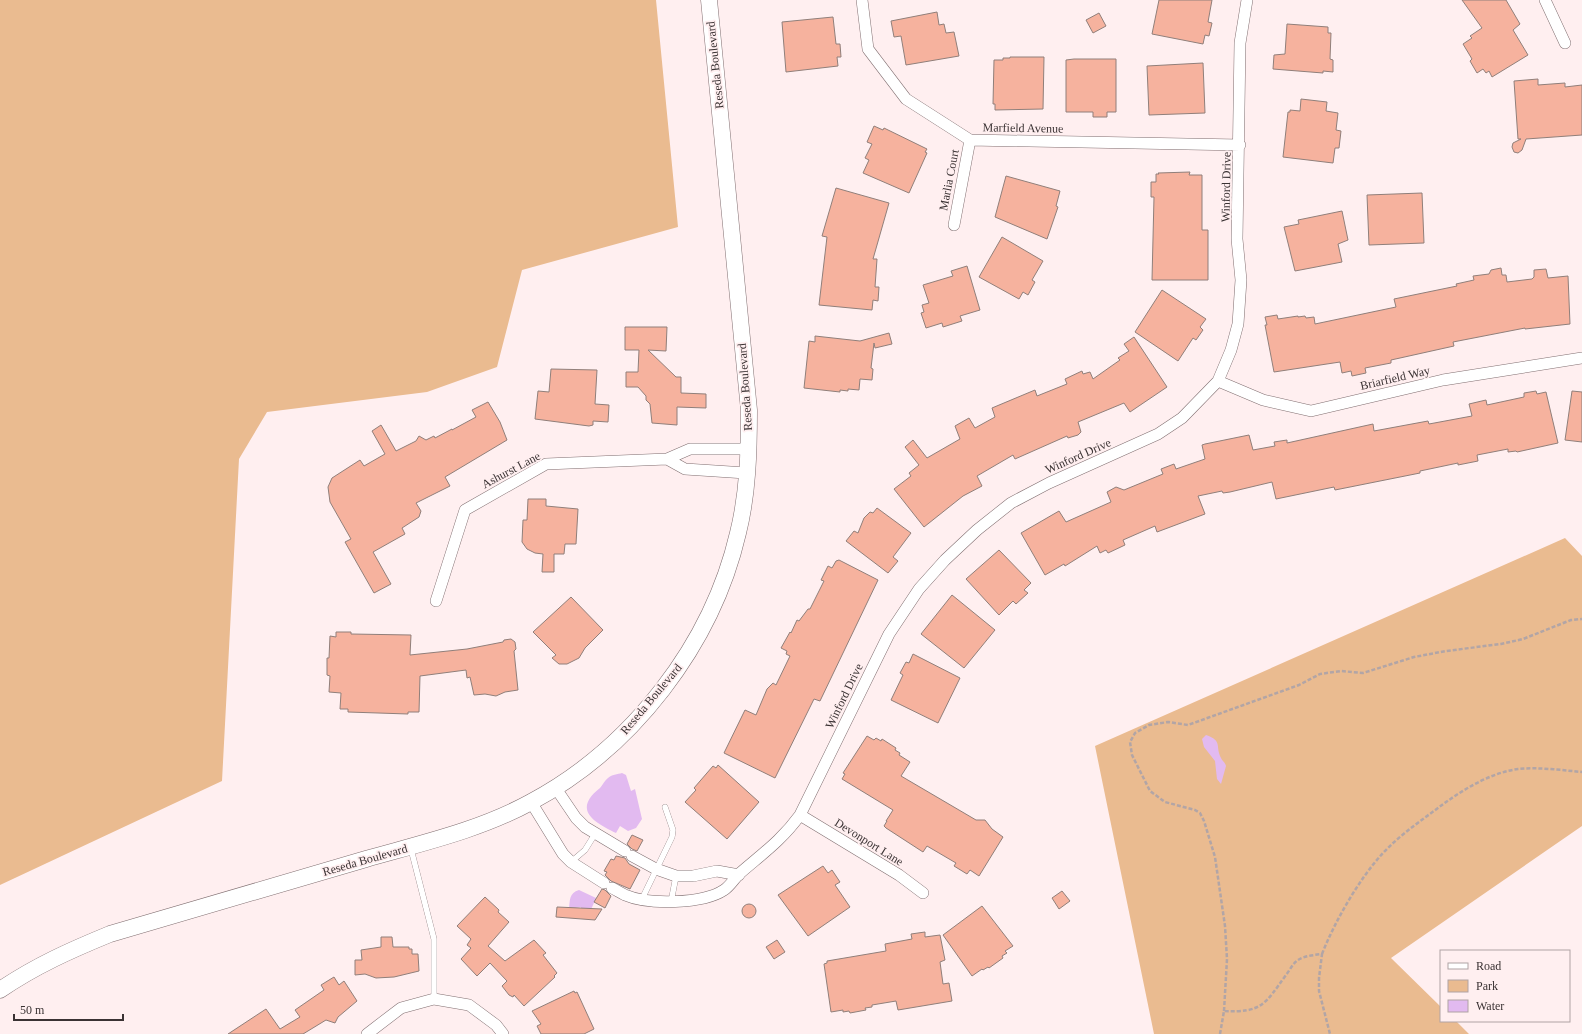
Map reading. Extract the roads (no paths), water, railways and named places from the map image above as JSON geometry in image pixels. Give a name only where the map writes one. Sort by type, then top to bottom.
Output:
[{"type":"main road","name":"Reseda Boulevard","points":[[0,990],[17,978],[62,953],[110,934],[468,830],[531,802],[555,788],[589,764],[618,739],[664,687],[684,659],[705,622],[721,588],[731,560],[744,504],[749,449],[749,410],[709,0]]},
{"type":"street","name":"Marfield Avenue","points":[[862,0],[868,49],[906,100],[970,140],[1240,145]]},
{"type":"street","name":"Winford Drive","points":[[531,802],[563,854],[571,862],[626,896],[671,902],[700,899],[724,890],[739,874],[768,851],[789,830],[800,815],[889,634],[919,589],[945,560],[977,530],[1011,503],[1049,483],[1158,434],[1182,418],[1218,381],[1231,350],[1238,324],[1241,280],[1237,238],[1240,145],[1240,43],[1247,0]]},
{"type":"street","points":[[1545,0],[1565,43]]},
{"type":"street","name":"Marlia Court","points":[[954,225],[970,140]]},
{"type":"street","name":"Briarfield Way","points":[[1218,381],[1263,400],[1312,410],[1443,380],[1582,358]]},
{"type":"street","name":"Ashurst Lane","points":[[436,601],[465,510],[546,464],[667,459],[690,449],[749,449]]},
{"type":"street","points":[[667,459],[685,469],[746,473]]},
{"type":"street","points":[[555,788],[576,818],[594,834],[656,869],[676,876],[693,876],[717,871],[739,874]]},
{"type":"street","name":"Devonport Lane","points":[[800,815],[899,875],[923,893]]},
{"type":"street","points":[[367,1034],[401,1008],[434,999],[469,1005],[496,1025],[503,1034]]},
{"type":"lane","points":[[642,899],[672,837],[673,830],[665,807]]},
{"type":"lane","points":[[571,862],[585,850],[594,834]]},
{"type":"lane","points":[[410,846],[434,939],[434,999]]},
{"type":"lane","points":[[671,902],[676,876]]},
{"type":"water","points":[[1206,735],[1215,739],[1217,742],[1219,754],[1226,766],[1221,784],[1217,779],[1215,761],[1204,747],[1202,739]]},
{"type":"water","points":[[622,773],[626,775],[631,791],[635,789],[642,819],[636,828],[628,831],[620,826],[616,833],[594,820],[589,815],[587,809],[588,803],[592,796],[607,779],[613,775]]},
{"type":"water","points":[[579,890],[596,898],[590,912],[581,911],[581,907],[569,909],[570,900],[573,893]]}]
